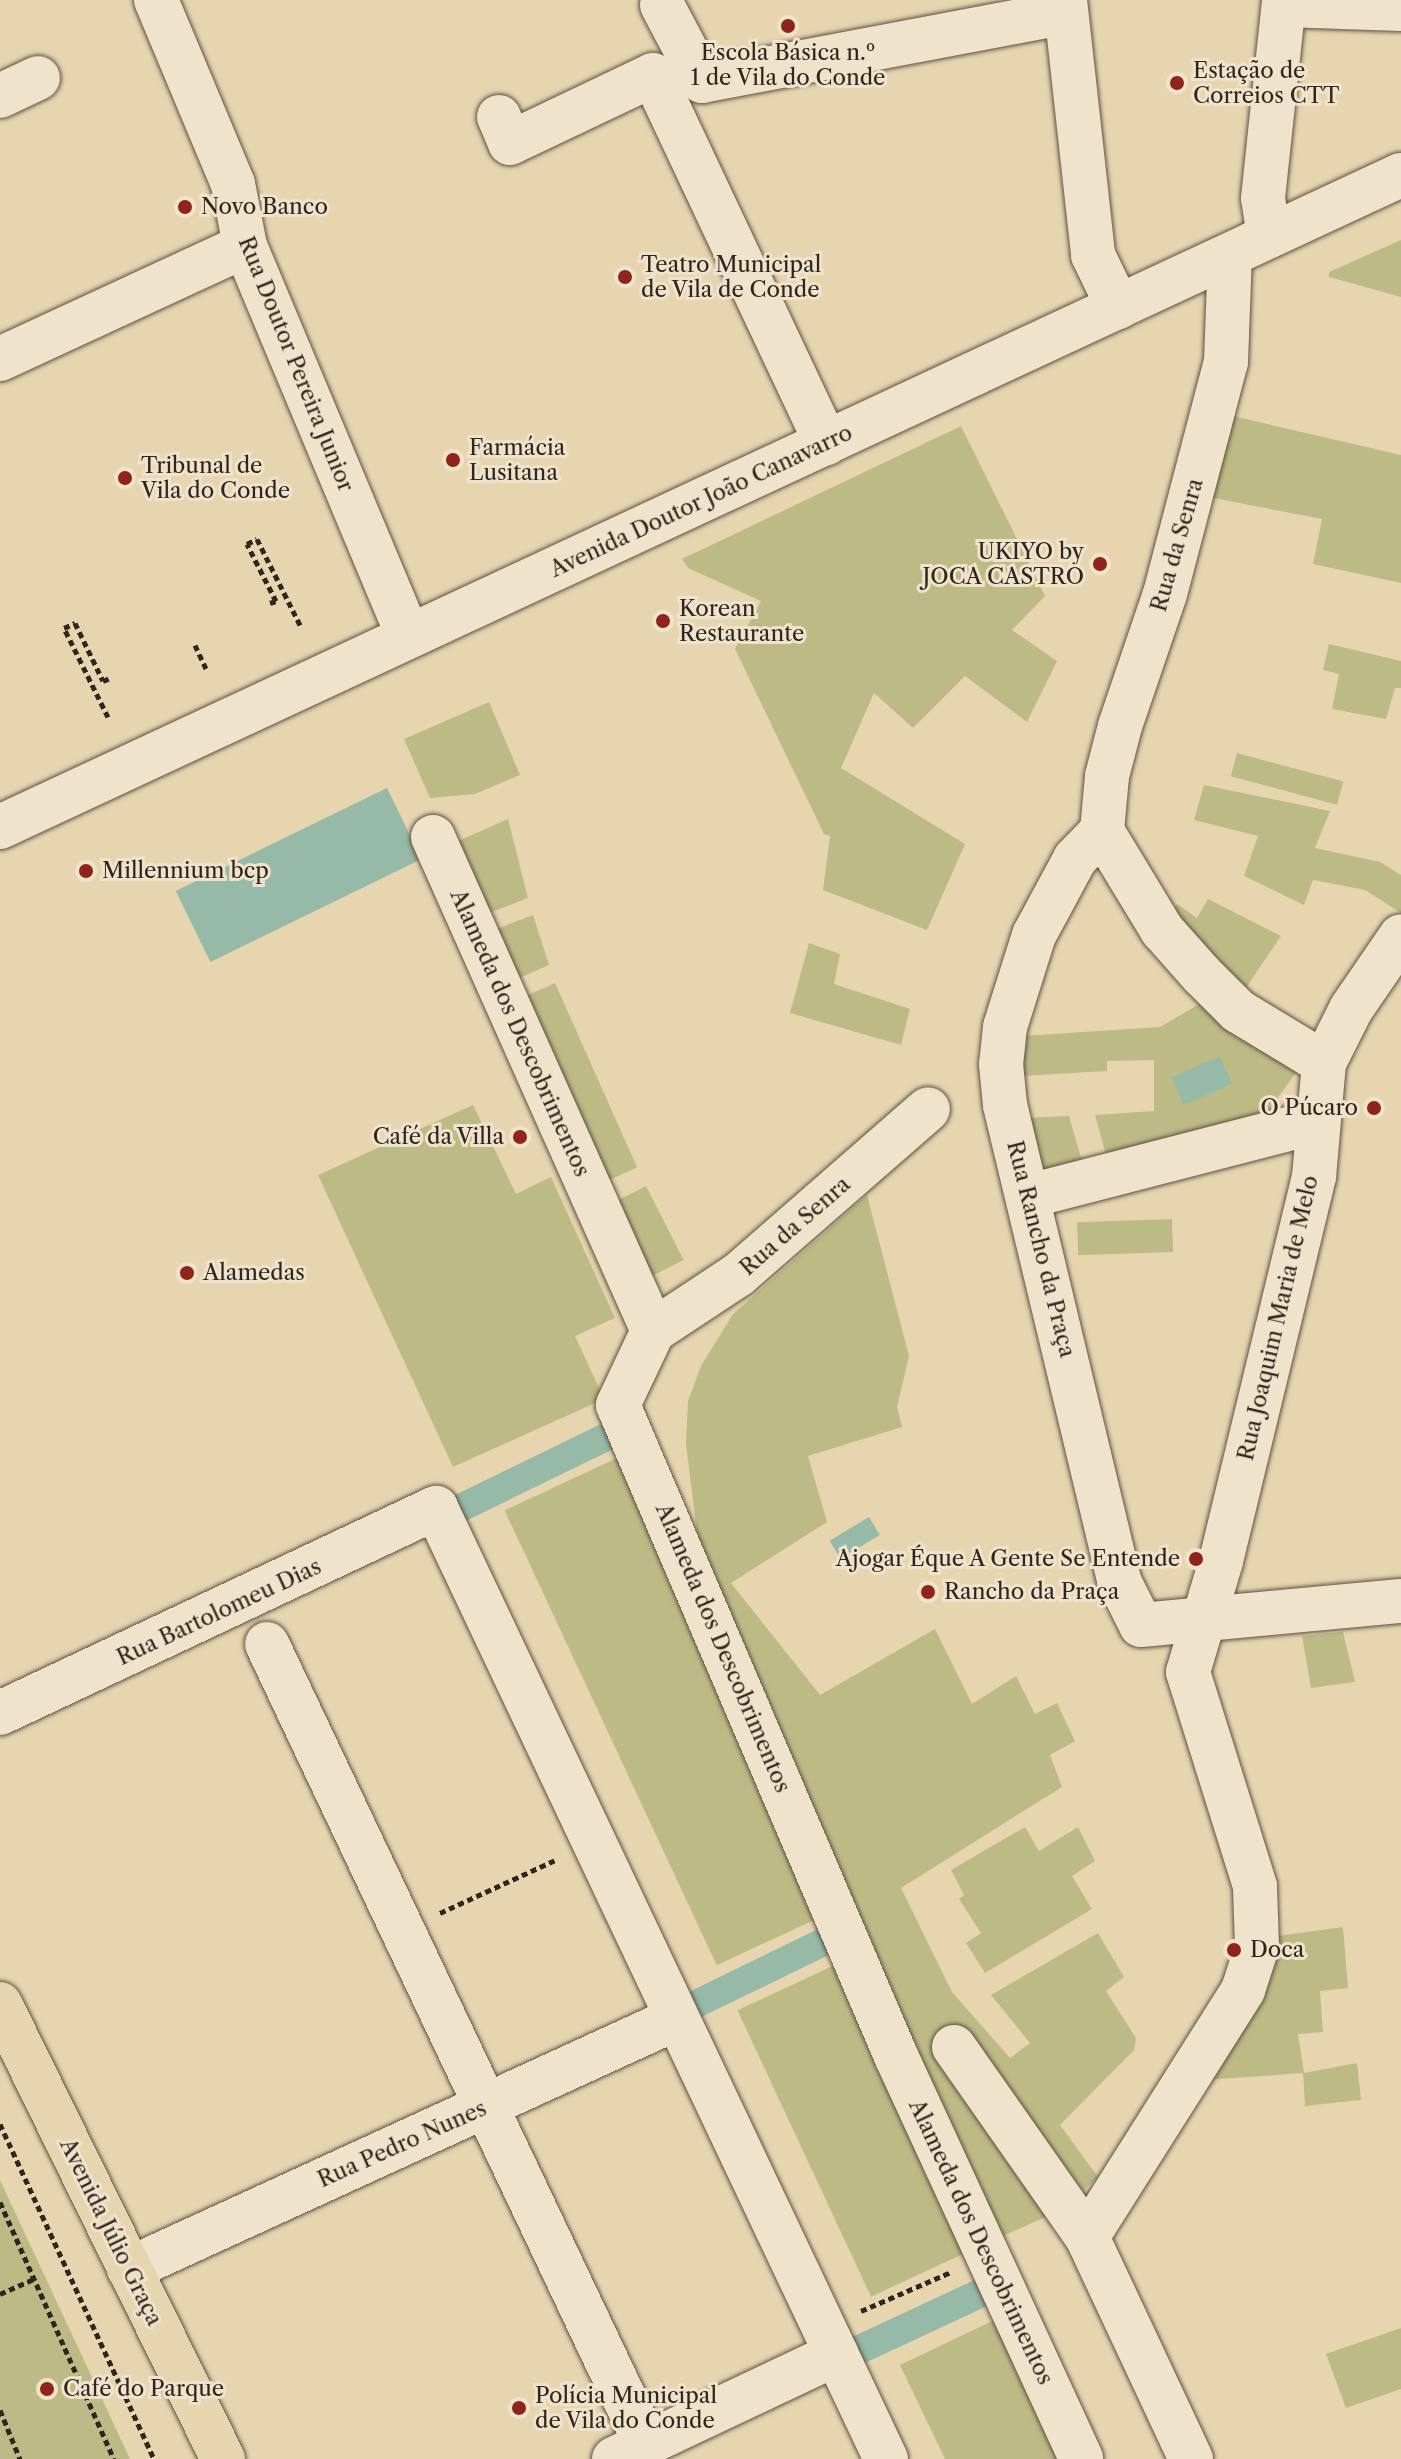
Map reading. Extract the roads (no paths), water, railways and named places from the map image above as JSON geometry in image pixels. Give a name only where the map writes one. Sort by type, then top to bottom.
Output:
[{"type":"main road","name":"Avenida Júlio Graça","points":[[0,2004],[223,2459]]},
{"type":"street","name":"Rua Doutor Pereira Junior","points":[[156,0],[233,184],[245,246],[408,636]]},
{"type":"street","points":[[1269,236],[1263,198],[1284,3],[1401,9]]},
{"type":"street","points":[[662,5],[702,81],[1065,6],[1093,255],[1118,307]]},
{"type":"street","points":[[499,117],[510,143],[653,75],[826,443]]},
{"type":"street","name":"Avenida Doutor João Canavarro","points":[[0,827],[1401,175]]},
{"type":"street","points":[[0,359],[245,246]]},
{"type":"street","name":"Rua da Senra","points":[[1102,831],[1107,776],[1120,726],[1165,594],[1226,362],[1230,255]]},
{"type":"street","points":[[1102,831],[1162,930],[1202,975],[1238,1011],[1324,1063]]},
{"type":"street","name":"Rua Rancho da Praça","points":[[1102,831],[1056,890],[1019,976],[1005,1027],[1001,1064],[1005,1105],[1119,1581],[1141,1625],[1201,1621]]},
{"type":"street","name":"Alameda dos Descobrimentos","points":[[433,837],[653,1331],[618,1405],[896,2056],[1081,2459]]},
{"type":"street","name":"Rua Joaquim Maria de Melo","points":[[1087,2237],[1243,1990],[1257,1947],[1255,1886],[1188,1672],[1221,1561],[1314,1177],[1315,1122],[1324,1063],[1351,1009],[1401,936]]},
{"type":"street","name":"Rua da Senra","points":[[653,1331],[738,1275],[928,1109]]},
{"type":"street","points":[[1029,1196],[1315,1122]]},
{"type":"street","name":"Rua Bartolomeu Dias","points":[[0,1713],[436,1508],[597,1841],[675,2019]]},
{"type":"street","points":[[1201,1621],[1401,1601]]},
{"type":"street","points":[[267,1644],[487,2106],[657,2448],[836,2354]]},
{"type":"street","points":[[675,2019],[886,2459]]},
{"type":"street","name":"Rua Pedro Nunes","points":[[129,2269],[675,2019]]},
{"type":"street","points":[[954,2047],[1087,2237],[1191,2459]]},
{"type":"place","name":"Escola Básica n.º 1 de Vila do Conde","points":[[788,26]]},
{"type":"place","name":"Estação de Correios CTT","points":[[1177,83]]},
{"type":"place","name":"Novo Banco","points":[[185,207]]},
{"type":"place","name":"Teatro Municipal de Vila de Conde","points":[[625,277]]},
{"type":"place","name":"Farmácia Lusitana","points":[[453,460]]},
{"type":"place","name":"Tribunal de Vila do Conde","points":[[125,478]]},
{"type":"place","name":"UKIYO by JOCA CASTRO","points":[[1100,564]]},
{"type":"place","name":"Korean Restaurante","points":[[663,621]]},
{"type":"place","name":"Millennium bcp","points":[[86,871]]},
{"type":"place","name":"O Púcaro","points":[[1374,1108]]},
{"type":"place","name":"Café da Villa","points":[[520,1137]]},
{"type":"place","name":"Alamedas","points":[[187,1273]]},
{"type":"place","name":"Ajogar Éque A Gente Se Entende","points":[[1196,1559]]},
{"type":"place","name":"Rancho da Praça","points":[[928,1592]]},
{"type":"place","name":"Doca","points":[[1234,1950]]},
{"type":"place","name":"Café do Parque","points":[[47,2389]]},
{"type":"place","name":"Polícia Municipal de Vila do Conde","points":[[519,2408]]}]
